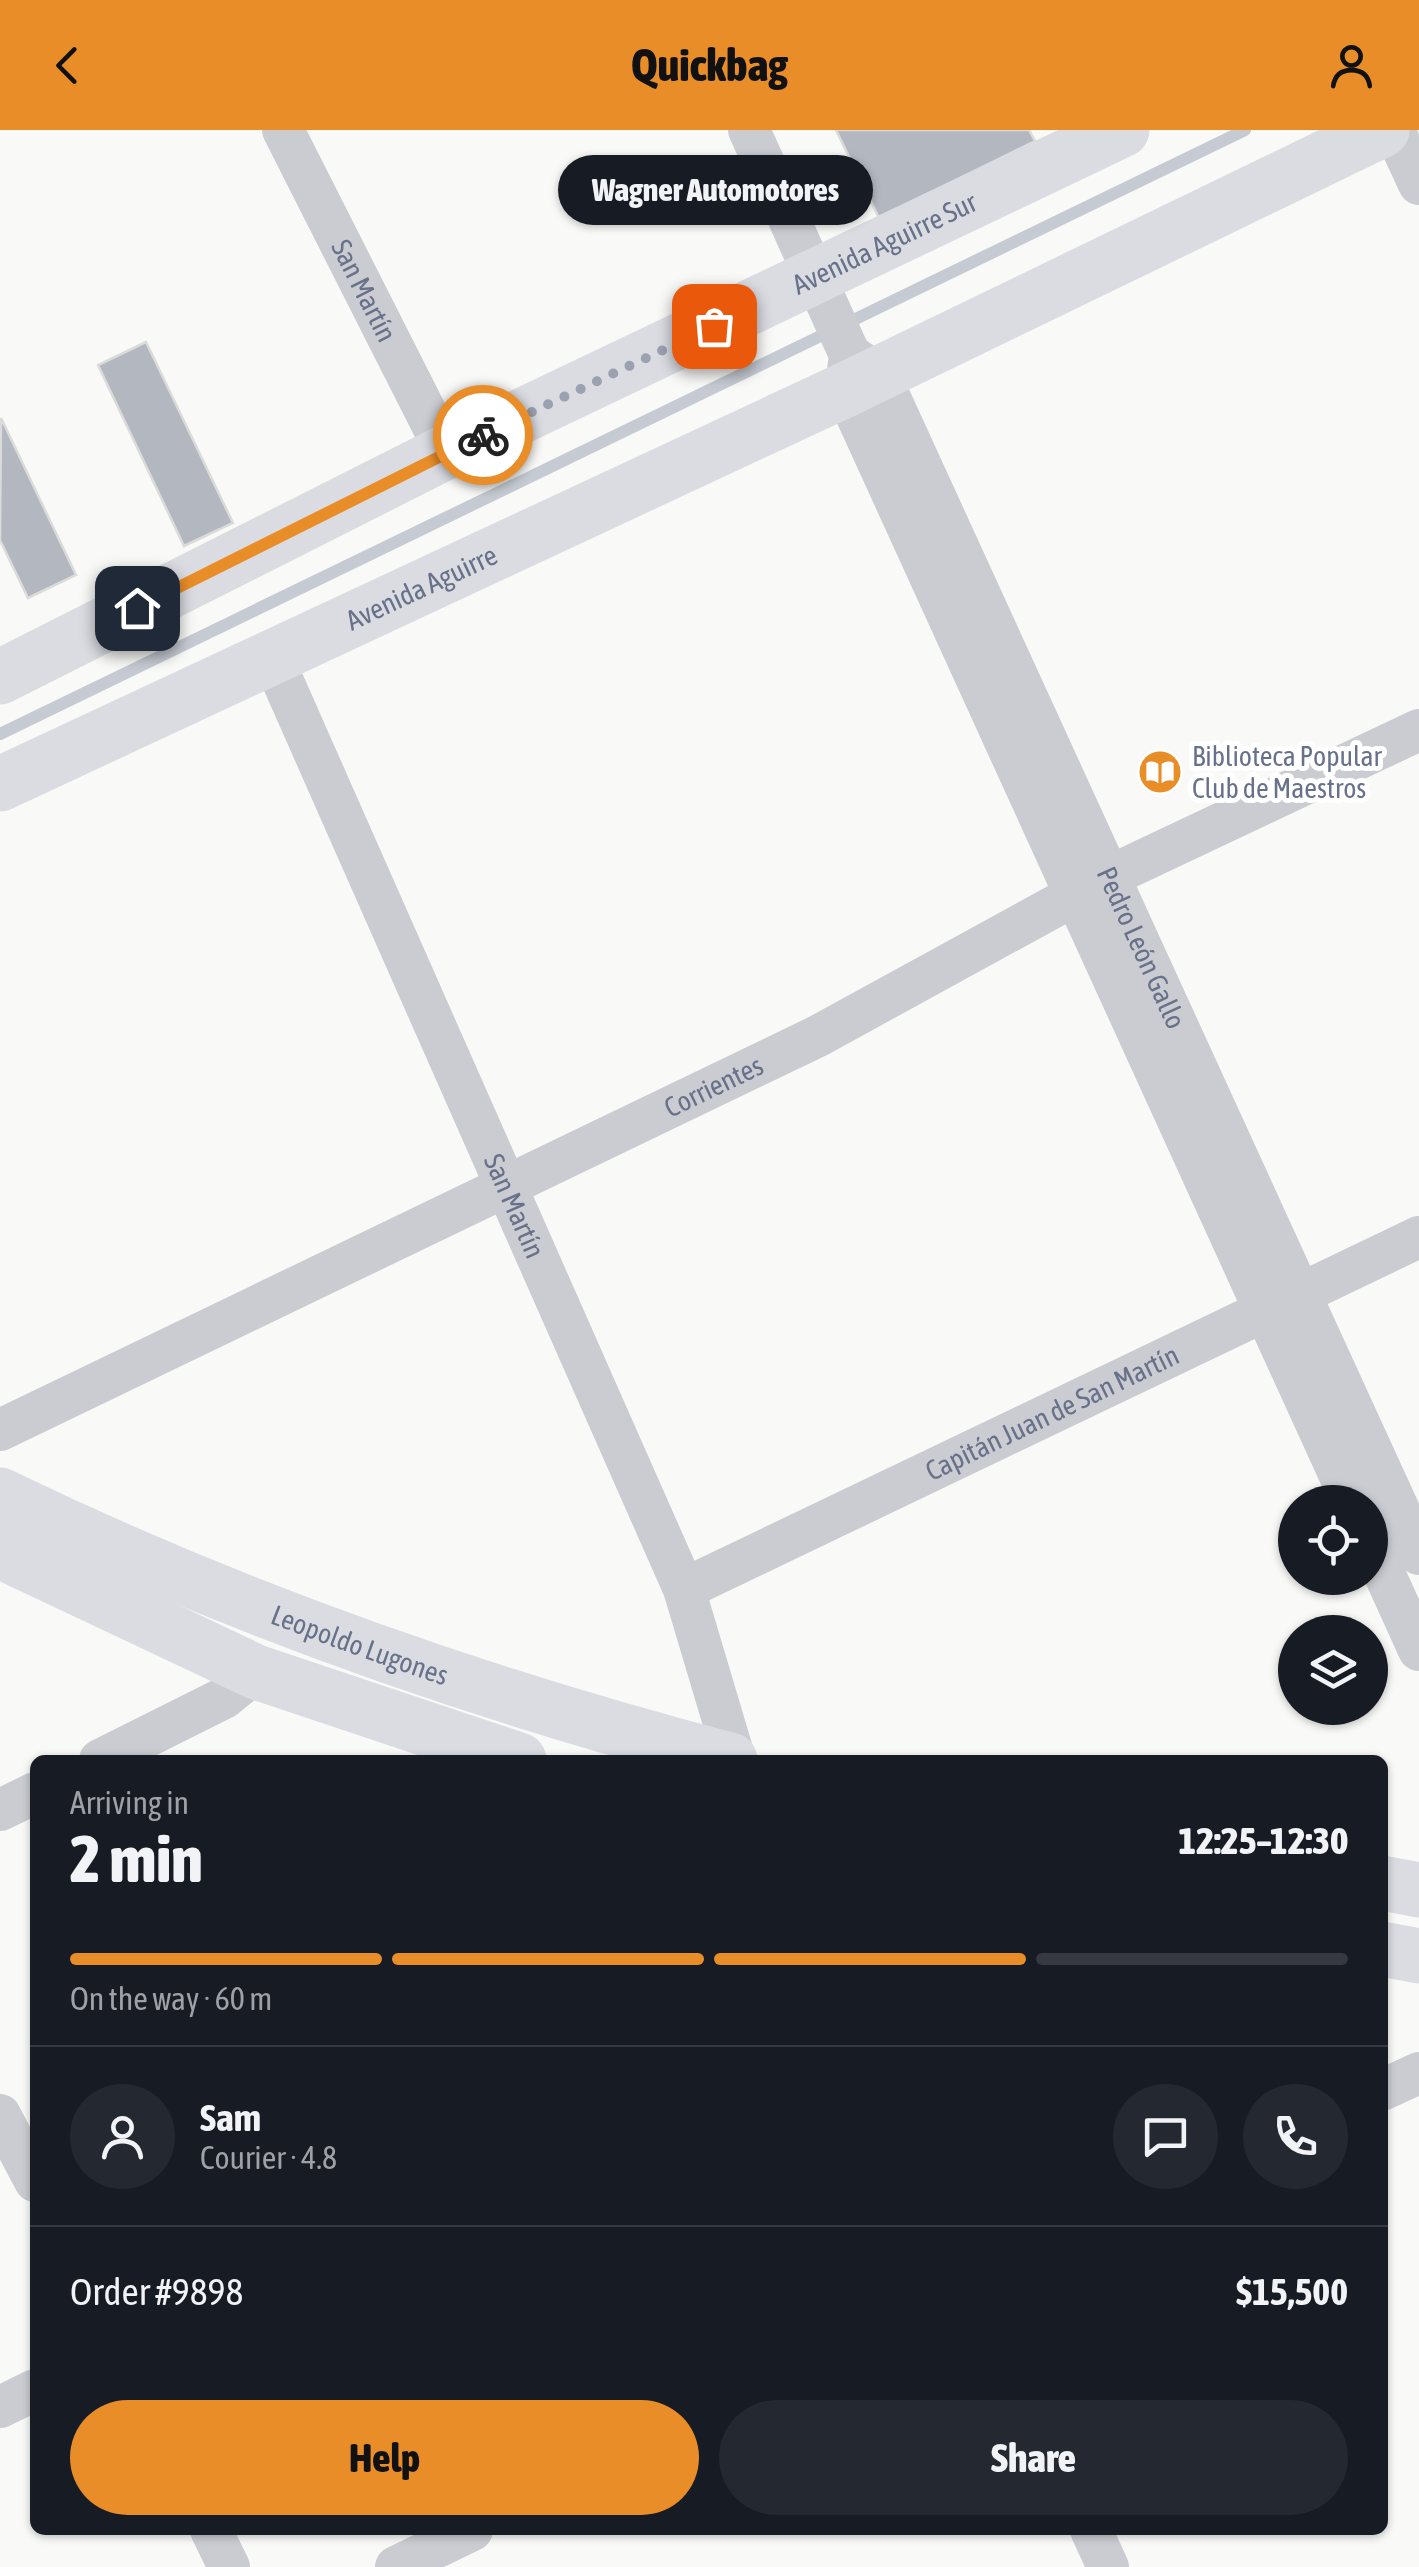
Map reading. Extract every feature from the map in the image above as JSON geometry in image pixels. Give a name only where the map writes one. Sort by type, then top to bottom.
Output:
[{"type":"main road","name":"Avenida Aguirre Sur","points":[[0,677],[446,452],[819,287],[1122,130]]},
{"type":"main road","points":[[858,373],[1382,130]]},
{"type":"main road","name":"Avenida Aguirre","points":[[0,784],[273,659],[858,373]]},
{"type":"main road","name":"Leopoldo Lugones","points":[[0,1495],[93,1540],[300,1627],[474,1688],[714,1755]]},
{"type":"main road","name":"Leopoldo Lugones","points":[[0,1551],[256,1672],[504,1755]]},
{"type":"main road","points":[[1388,1885],[1419,1890]]},
{"type":"main road","points":[[1388,1950],[1419,1956]]},
{"type":"street","name":"San Martín","points":[[283,130],[446,452]]},
{"type":"street","name":"Pedro León Gallo","points":[[749,130],[1282,1302],[1419,1554]]},
{"type":"street","points":[[1394,130],[1419,184]]},
{"type":"street","name":"San Martín","points":[[273,659],[684,1588],[731,1755]]},
{"type":"street","name":"Corrientes","points":[[0,1430],[818,1036],[1093,886],[1419,730]]},
{"type":"street","name":"Capitán Juan de San Martín","points":[[684,1588],[1419,1237]]},
{"type":"street","name":"Pedro León Gallo","points":[[1282,1302],[1346,1485]]},
{"type":"street","points":[[1388,1582],[1419,1650]]},
{"type":"street","points":[[110,1755],[224,1698],[256,1672]]},
{"type":"street","points":[[0,1810],[30,1795]]},
{"type":"street","points":[[1388,2087],[1419,2073]]},
{"type":"street","points":[[0,2115],[30,2172]]},
{"type":"street","points":[[0,2407],[30,2392]]},
{"type":"street","points":[[213,2535],[229,2567]]},
{"type":"street","points":[[396,2567],[462,2535]]},
{"type":"street","points":[[1093,2535],[1108,2567]]},
{"type":"building","points":[[836,130],[1029,130],[1035,141],[879,218]]},
{"type":"building","points":[[146,342],[233,523],[184,546],[98,365]]},
{"type":"building","points":[[1,418],[76,575],[28,598],[0,540]]},
{"type":"waterway","points":[[0,734],[1245,130]]},
{"type":"way so far","points":[[483,435],[714,326]]},
{"type":"place","name":"Wagner Automotores","points":[[714,326]]},
{"type":"place","name":"Biblioteca Popular Club de Maestros","points":[[1160,772]]},
{"type":"route","points":[[137,608],[483,435]]}]
